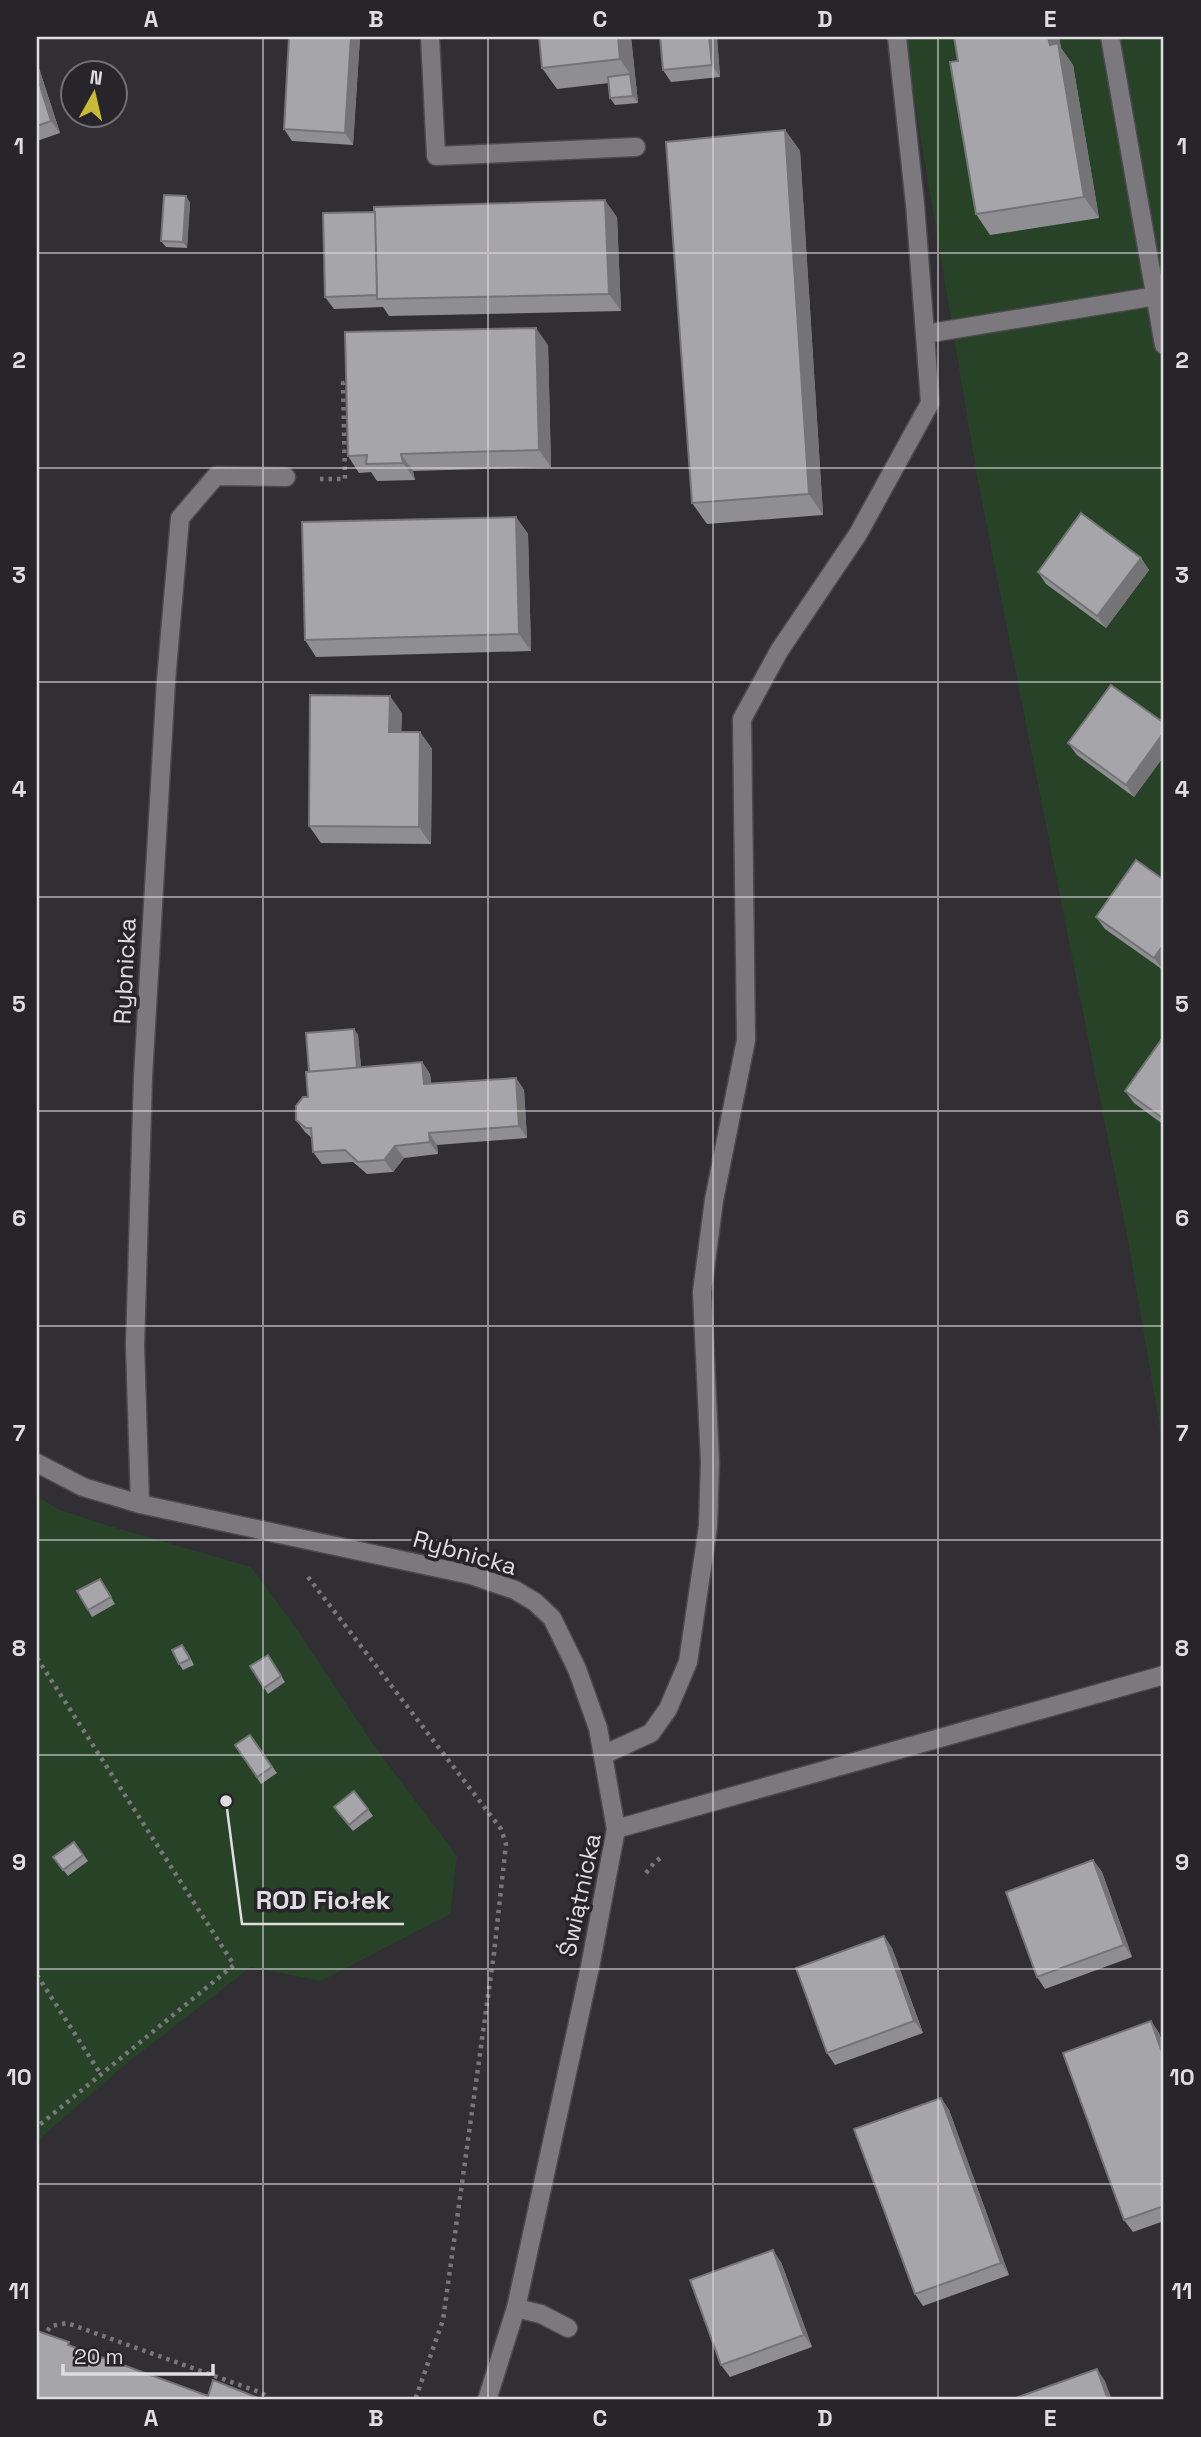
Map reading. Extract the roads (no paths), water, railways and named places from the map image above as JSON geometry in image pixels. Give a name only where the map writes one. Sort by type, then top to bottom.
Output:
[{"type":"street","points":[[430,37],[436,156],[636,146]]},
{"type":"street","points":[[603,1755],[651,1733],[668,1709],[688,1662],[708,1526],[710,1462],[702,1292],[714,1200],[747,1040],[742,719],[779,651],[858,534],[930,402],[915,204],[897,37]]},
{"type":"street","points":[[1110,37],[1164,345]]},
{"type":"street","points":[[925,334],[1156,296]]},
{"type":"street","name":"Rybnicka","points":[[140,1504],[135,1346],[144,1077],[166,681],[180,518],[216,476],[286,477]]},
{"type":"street","name":"Rybnicka","points":[[37,1463],[83,1487],[140,1504],[471,1575],[515,1590],[535,1602],[552,1618],[577,1670],[598,1728],[616,1829]]},
{"type":"street","name":"Świątnicka","points":[[487,2400],[516,2308],[590,1968],[616,1829],[1164,1675]]},
{"type":"street","points":[[516,2308],[541,2314],[568,2328]]},
{"type":"place","name":"ROD Fiołek","points":[[226,1801]]}]
